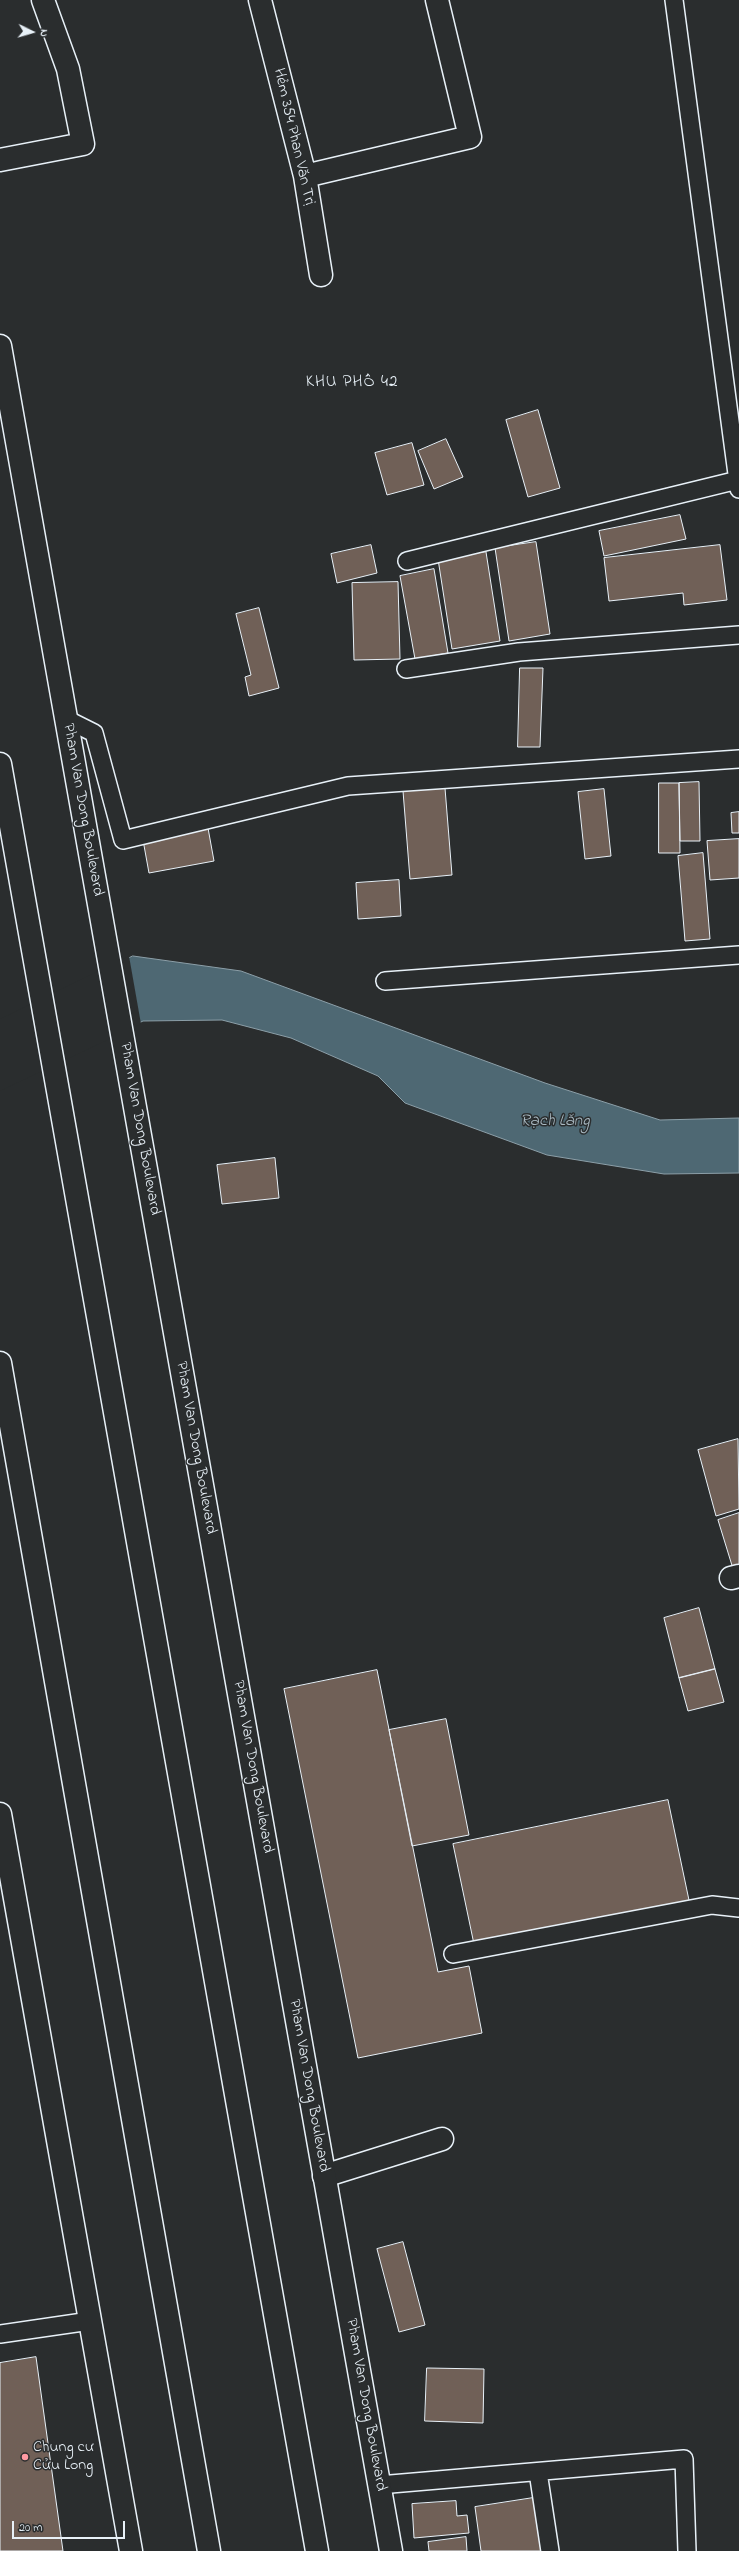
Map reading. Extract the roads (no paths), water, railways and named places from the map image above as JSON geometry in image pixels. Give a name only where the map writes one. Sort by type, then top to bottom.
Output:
[{"type":"main road","points":[[0,160],[83,144],[68,69],[43,0]]},
{"type":"main road","name":"Hẻm 354 Phan Văn Trị","points":[[260,0],[305,176],[320,275]]},
{"type":"main road","points":[[305,176],[470,137],[437,0]]},
{"type":"main road","name":"Pham Van Dong Boulevard","points":[[0,346],[390,2551]]},
{"type":"main road","points":[[0,764],[317,2551]]},
{"type":"main road","points":[[0,1363],[209,2551]]},
{"type":"main road","points":[[0,1814],[131,2551]]},
{"type":"main road","points":[[324,2176],[442,2139]]},
{"type":"lane","points":[[407,561],[738,484],[674,0]]},
{"type":"lane","points":[[406,669],[519,652],[739,635]]},
{"type":"lane","points":[[66,719],[94,733],[123,840],[348,786],[739,758]]},
{"type":"lane","points":[[385,981],[739,955]]},
{"type":"lane","points":[[453,1954],[712,1905],[739,1908]]},
{"type":"lane","points":[[0,2334],[90,2321]]},
{"type":"lane","points":[[379,2485],[684,2459],[687,2551]]},
{"type":"lane","points":[[538,2472],[550,2551]]},
{"type":"water","name":"Rạch Lăng","points":[[133,956],[241,971],[545,1083],[660,1120],[739,1118],[739,1173],[664,1174],[547,1155],[405,1103],[378,1076],[291,1038],[222,1020],[143,1021],[0,1089],[0,1021]]},
{"type":"place","name":"Chung cư Cửu Long","points":[[25,2457]]},
{"type":"district","name":"KHU PHỐ 42","points":[[352,383]]}]
